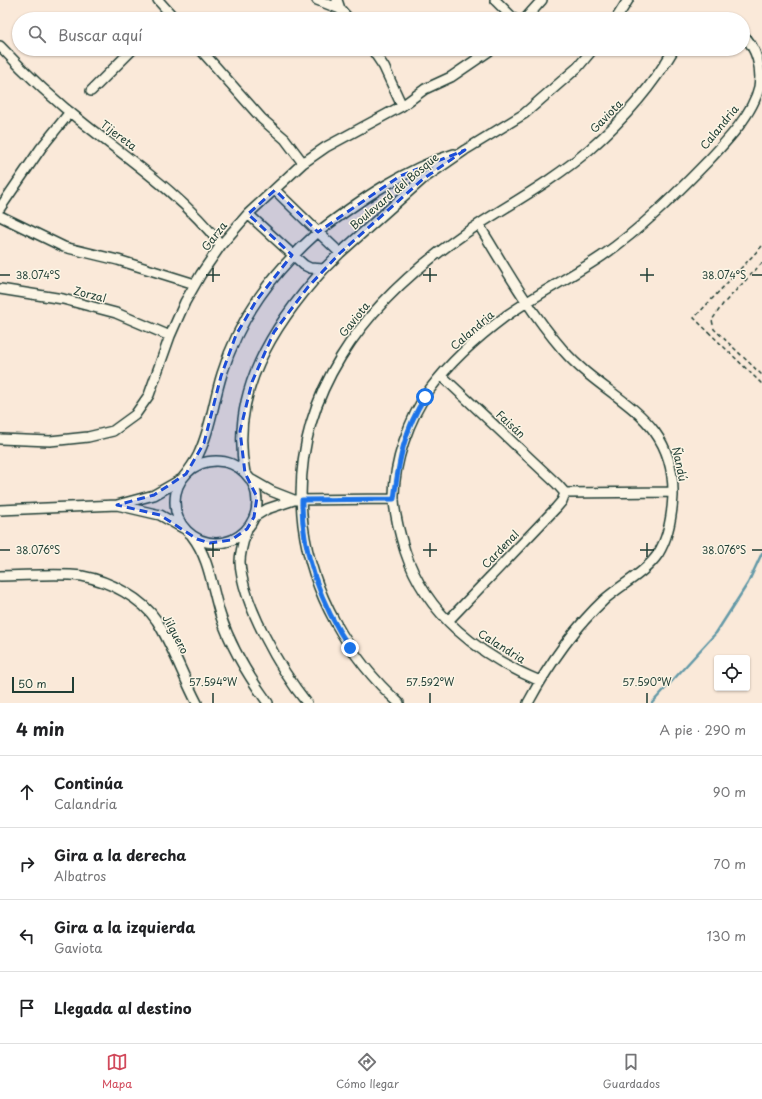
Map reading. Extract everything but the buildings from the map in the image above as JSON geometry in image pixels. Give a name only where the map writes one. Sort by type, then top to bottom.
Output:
[{"type":"street","points":[[158,0],[166,12]]},
{"type":"street","points":[[317,0],[323,3],[330,2],[339,4]]},
{"type":"street","points":[[495,0],[507,12]]},
{"type":"street","points":[[531,12],[542,0]]},
{"type":"street","points":[[620,12],[628,0]]},
{"type":"street","name":"Tijereta","points":[[0,46],[36,82],[70,112],[143,168],[179,199],[205,224],[221,245]]},
{"type":"street","name":"Calandria","points":[[540,681],[519,672],[483,651],[448,622],[427,597],[412,569],[401,535],[394,499],[398,464],[407,431],[423,400],[442,376],[482,335],[526,302],[603,255],[644,223],[670,201],[723,145],[749,110],[759,87],[760,76],[757,57],[750,46]]},
{"type":"street","points":[[91,91],[126,56]]},
{"type":"street","points":[[206,56],[262,119],[285,139],[303,163]]},
{"type":"street","points":[[377,56],[384,67],[402,106]]},
{"type":"street","name":"Garza","points":[[0,438],[50,441],[88,437],[113,430],[135,415],[149,394],[170,336],[195,284],[221,245],[248,214],[303,163],[333,143],[402,106],[425,89],[451,77],[482,56]]},
{"type":"street","name":"Boulevard del Bosque","points":[[324,269],[424,179],[465,150],[524,114],[578,67],[587,56]]},
{"type":"street","name":"Gaviota","points":[[399,703],[374,679],[344,639],[328,607],[309,554],[298,500],[309,429],[318,404],[335,364],[364,323],[381,304],[445,248],[589,150],[621,119],[658,76],[670,56]]},
{"type":"street","points":[[0,208],[41,148],[70,112]]},
{"type":"street","name":"Boulevard del Bosque","points":[[292,255],[318,232],[365,198],[400,176],[436,160],[465,150]]},
{"type":"street","points":[[275,190],[340,253]]},
{"type":"street","points":[[248,214],[292,255],[310,268],[324,269]]},
{"type":"street","points":[[0,216],[64,247],[118,260],[195,284]]},
{"type":"street","name":"Ñandú","points":[[480,225],[526,302],[563,350],[583,371],[632,407],[651,425],[663,444],[671,472],[673,492],[669,524],[659,553],[648,565],[614,591],[584,620],[566,642],[540,681]]},
{"type":"street","points":[[268,703],[241,661],[221,619],[202,554],[179,520],[175,508],[176,495],[184,477],[204,443],[221,376],[236,335],[256,301],[292,255]]},
{"type":"street","points":[[307,703],[291,681],[272,648],[252,608],[243,582],[240,561],[247,529],[254,517],[257,497],[247,476],[241,455],[240,431],[247,398],[259,364],[284,317],[324,269]]},
{"type":"street","name":"Zorzal","points":[[0,289],[63,299],[116,313],[170,336]]},
{"type":"street","name":"Faisán","points":[[442,376],[564,492]]},
{"type":"street","points":[[0,510],[117,505],[154,495],[184,477],[198,466],[212,462],[233,465],[271,491],[298,500]]},
{"type":"street","points":[[564,492],[673,492]]},
{"type":"street","name":"Cardenal","points":[[448,622],[562,502],[564,492]]},
{"type":"street","points":[[254,517],[267,509],[298,500],[394,499]]},
{"type":"street","points":[[117,505],[160,514],[204,541],[217,543],[231,540],[247,529]]},
{"type":"street","name":"Jilguero","points":[[0,576],[83,576],[107,584],[128,594],[143,606],[156,620],[197,703]]},
{"type":"street","points":[[528,703],[540,681]]},
{"type":"path","points":[[762,246],[694,318],[762,384]]},
{"type":"path","points":[[762,263],[723,304],[712,320],[714,329],[762,375]]},
{"type":"highlighted area","points":[[465,150],[423,179],[340,253],[308,287],[274,332],[252,382],[240,431],[245,473],[257,497],[254,517],[247,529],[231,540],[210,543],[197,539],[160,515],[117,505],[154,495],[186,474],[204,443],[221,376],[236,335],[256,301],[292,255],[248,214],[275,190],[318,232],[400,176]]},
{"type":"waterway","points":[[652,703],[716,633],[748,583],[762,553]]},
{"type":"route","points":[[350,648],[328,607],[313,568],[304,530],[302,500],[394,499],[398,464],[407,431],[425,397]]}]
